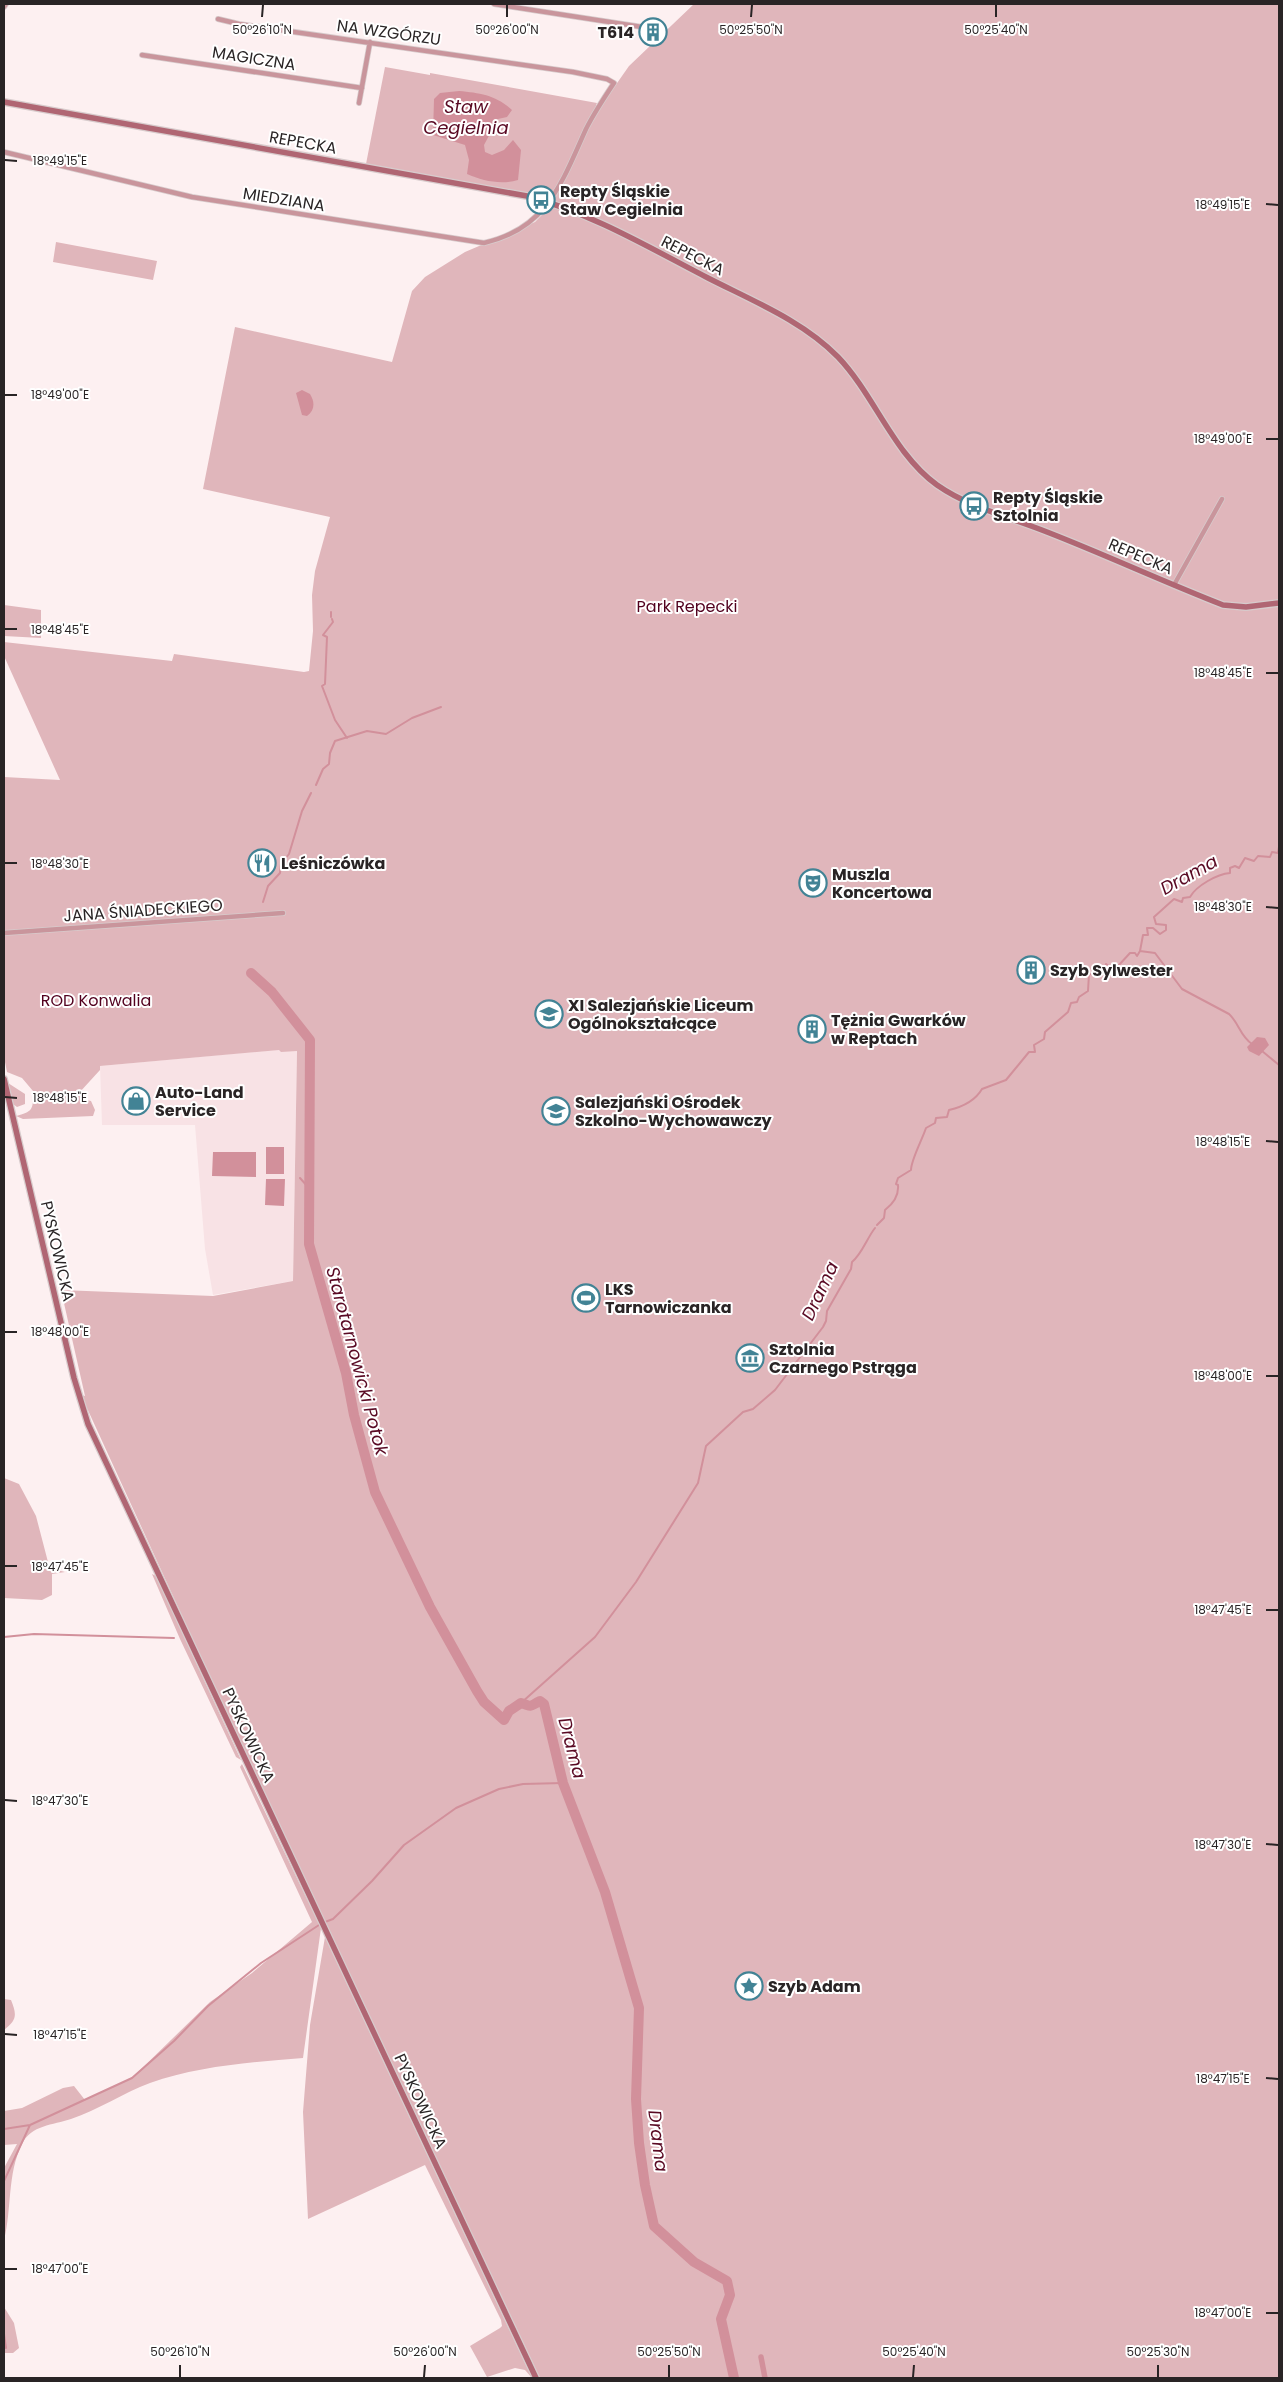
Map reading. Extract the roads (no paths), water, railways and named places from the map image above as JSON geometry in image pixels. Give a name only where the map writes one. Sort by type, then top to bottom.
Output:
[{"type":"street","points":[[494,4],[655,29],[662,32]]},
{"type":"street","name":"NA WZGÓRZU","points":[[218,18],[239,24],[573,72],[607,79],[614,83]]},
{"type":"street","points":[[359,103],[370,42]]},
{"type":"street","name":"MAGICZNA","points":[[142,55],[362,88]]},
{"type":"street","name":"MIEDZIANA","points":[[4,152],[192,197],[476,244],[491,241],[525,226],[550,202],[594,114],[614,83]]},
{"type":"street","name":"REPECKA","points":[[4,102],[527,196],[550,202],[660,254],[807,331],[847,366],[904,450],[925,474],[947,491],[974,506],[1046,531],[1229,607],[1279,603]]},
{"type":"street","points":[[1174,585],[1222,499]]},
{"type":"street","name":"JANA ŚNIADECKIEGO","points":[[4,932],[283,913]]},
{"type":"street","name":"PYSKOWICKA","points":[[4,1079],[74,1378],[88,1424],[536,2378]]},
{"type":"water","name":"Staw Cegielnia","points":[[459,91],[494,98],[512,110],[507,117],[498,119],[484,145],[485,152],[492,155],[504,150],[513,140],[521,150],[518,180],[492,182],[467,174],[469,160],[465,145],[433,135],[434,99],[440,93]]},
{"type":"water","points":[[302,390],[310,394],[313,400],[313,409],[307,416],[302,415],[296,393]]},
{"type":"water","points":[[1257,1037],[1265,1038],[1269,1045],[1259,1056],[1249,1051],[1247,1047]]},
{"type":"water","points":[[266,1147],[284,1147],[284,1174],[266,1174]]},
{"type":"water","points":[[213,1152],[256,1152],[256,1177],[212,1176]]},
{"type":"water","points":[[266,1179],[285,1179],[284,1206],[265,1205]]},
{"type":"waterway","points":[[331,612],[331,617]]},
{"type":"waterway","points":[[332,619],[333,622],[323,635],[327,637],[325,684],[322,686],[335,720],[347,738]]},
{"type":"waterway","points":[[316,785],[323,769],[329,764],[330,753],[335,741],[367,731],[386,734],[412,718],[441,707]]},
{"type":"waterway","points":[[263,902],[268,886],[280,873],[281,864],[289,854],[302,811],[311,793]]},
{"type":"waterway","name":"Drama","points":[[877,1225],[884,1218],[885,1210],[896,1196],[898,1178],[911,1170],[926,1128],[935,1123],[936,1118],[947,1117],[949,1110],[972,1100],[982,1089],[1006,1080],[1029,1052],[1035,1052],[1034,1045],[1044,1039],[1045,1032],[1068,1012],[1071,1003],[1077,1002],[1079,997],[1088,991],[1089,974],[1099,975],[1099,971],[1104,970],[1106,964],[1116,972],[1119,965],[1130,953],[1135,953],[1137,956],[1140,951],[1143,935],[1148,935],[1147,928],[1153,928],[1160,934],[1166,930],[1166,925],[1156,924],[1154,917],[1174,899],[1182,902],[1183,898],[1190,897],[1207,881],[1230,873],[1230,868],[1235,866],[1239,868],[1245,858],[1254,861],[1258,856],[1270,857],[1272,852],[1278,853],[1279,847]]},
{"type":"waterway","points":[[1140,951],[1155,953],[1182,989],[1229,1014],[1252,1044]]},
{"type":"waterway","name":"Starotarnowicki Potok","points":[[251,973],[272,992],[310,1040],[309,1244],[346,1373],[354,1415],[375,1492],[430,1607],[484,1702],[504,1720],[509,1711],[521,1703],[531,1706],[540,1701],[544,1704],[563,1783],[605,1892],[639,2008],[636,2099],[639,2143],[645,2185],[654,2226],[694,2262],[727,2281],[730,2295],[721,2319],[734,2378]]},
{"type":"waterway","points":[[1262,1051],[1279,1065]]},
{"type":"waterway","points":[[300,1178],[308,1187]]},
{"type":"waterway","name":"Drama","points":[[521,1703],[595,1637],[636,1582],[698,1483],[706,1446],[743,1412],[753,1409],[775,1390],[823,1327],[827,1311],[851,1269],[852,1262],[859,1255],[875,1228]]},
{"type":"waterway","points":[[4,1637],[34,1634],[174,1638]]},
{"type":"waterway","points":[[325,1922],[333,1919],[372,1881],[404,1845],[456,1808],[499,1789],[523,1784],[563,1783]]},
{"type":"waterway","points":[[4,2129],[30,2125],[132,2078],[174,2041],[208,2006],[261,1963],[319,1925]]},
{"type":"waterway","points":[[4,2181],[30,2125]]},
{"type":"waterway","points":[[4,2334],[6,2348]]},
{"type":"waterway","points":[[761,2357],[765,2378]]},
{"type":"place","name":"T614","points":[[653,32]]},
{"type":"place","name":"Repty Śląskie Staw Cegielnia","points":[[541,200]]},
{"type":"place","name":"Repty Śląskie Sztolnia","points":[[974,506]]},
{"type":"place","name":"Leśniczówka","points":[[262,863]]},
{"type":"place","name":"Muszla Koncertowa","points":[[813,883]]},
{"type":"place","name":"Szyb Sylwester","points":[[1031,970]]},
{"type":"place","name":"XI Salezjańskie Liceum Ogólnokształcące","points":[[549,1014]]},
{"type":"place","name":"Tężnia Gwarków w Reptach","points":[[812,1029]]},
{"type":"place","name":"Auto-Land Service","points":[[136,1101]]},
{"type":"place","name":"Salezjański Ośrodek Szkolno-Wychowawczy","points":[[556,1111]]},
{"type":"place","name":"LKS Tarnowiczanka","points":[[586,1298]]},
{"type":"place","name":"Sztolnia Czarnego Pstrąga","points":[[750,1358]]},
{"type":"place","name":"Szyb Adam","points":[[749,1986]]},
{"type":"park label","name":"Park Repecki","points":[[687,606]]},
{"type":"park label","name":"ROD Konwalia","points":[[96,1000]]}]
